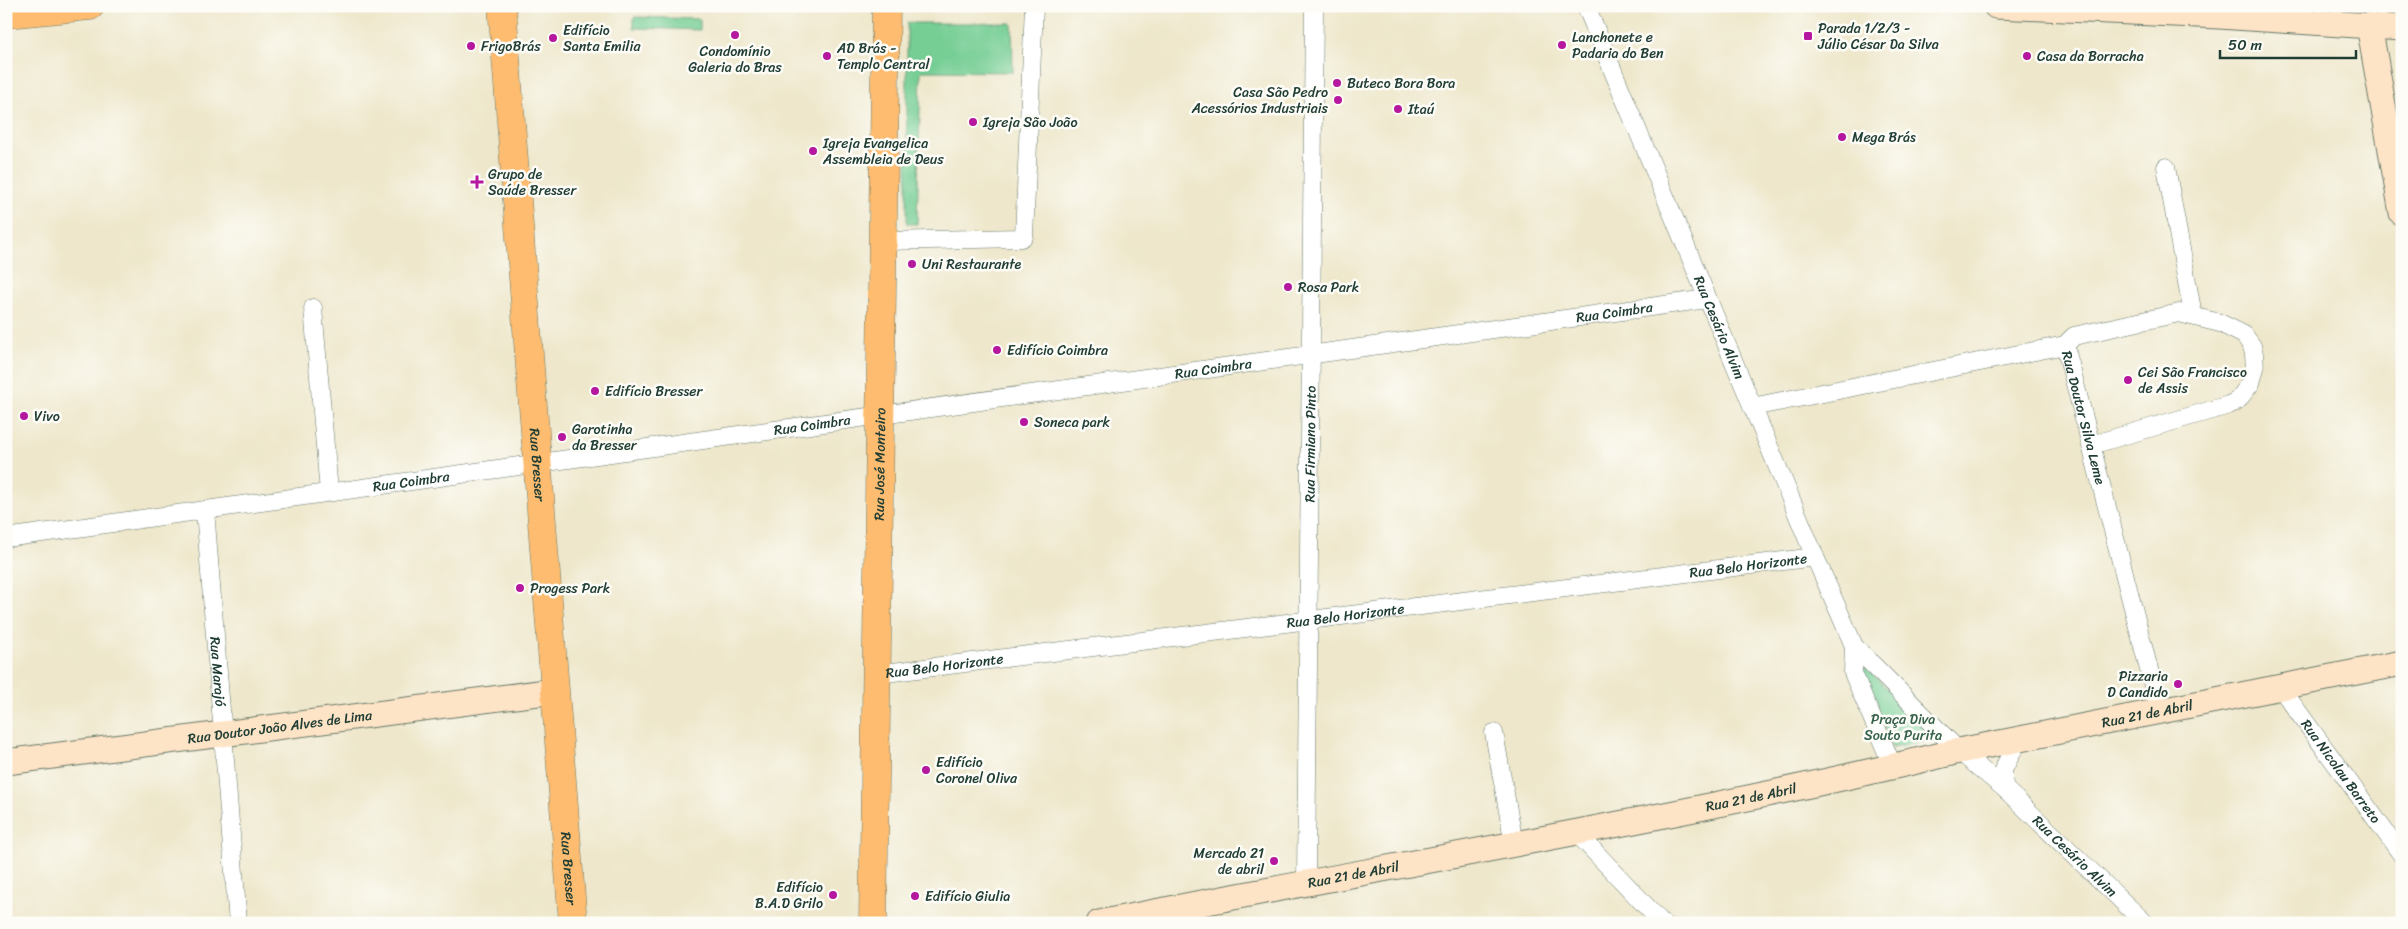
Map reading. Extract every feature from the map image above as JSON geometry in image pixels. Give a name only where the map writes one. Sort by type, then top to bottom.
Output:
[{"type":"main road","points":[[6,14],[90,6]]},
{"type":"main road","name":"Rua Bresser","points":[[502,6],[573,923]]},
{"type":"main road","name":"Rua José Monteiro","points":[[873,923],[886,6]]},
{"type":"street","points":[[884,241],[1021,238],[1024,236],[1034,6]]},
{"type":"street","name":"Rua Firmiano Pinto","points":[[1306,883],[1314,6]]},
{"type":"street","name":"Rua Cesário Alvim","points":[[1586,6],[1752,407],[1854,646],[1960,751],[2004,788],[2145,923]]},
{"type":"street","points":[[1996,6],[2140,9],[2369,24],[2402,28]]},
{"type":"street","points":[[2369,24],[2402,213]]},
{"type":"street","points":[[2166,167],[2194,315]]},
{"type":"street","name":"Rua Coimbra","points":[[6,538],[1707,299]]},
{"type":"street","points":[[312,308],[329,492]]},
{"type":"street","points":[[2065,345],[2074,336],[2180,313],[2220,323],[2244,335],[2252,346],[2255,368],[2251,383],[2238,400],[2229,405],[2091,445]]},
{"type":"street","name":"Rua Doutor Silva Leme","points":[[1752,407],[2065,345],[2160,712]]},
{"type":"street","name":"Rua Marajó","points":[[205,510],[238,923]]},
{"type":"street","name":"Rua Belo Horizonte","points":[[877,674],[1815,557]]},
{"type":"street","name":"Rua Cesário Alvim","points":[[1854,646],[1853,673],[1893,767]]},
{"type":"street","name":"Rua 21 de Abril","points":[[1099,923],[1188,915],[1306,883],[1576,832],[1893,767],[1960,751],[2402,663]]},
{"type":"street","name":"Rua Nicolau Barreto","points":[[2280,687],[2402,855]]},
{"type":"street","name":"Rua Doutor João Alves de Lima","points":[[6,762],[554,691]]},
{"type":"street","points":[[1494,733],[1514,844]]},
{"type":"street","points":[[2004,788],[2003,770],[2018,740]]},
{"type":"street","points":[[1576,832],[1662,923]]},
{"type":"green space","points":[[634,17],[700,19],[700,30],[634,28]]},
{"type":"green space","points":[[907,23],[1012,23],[1013,72],[921,71],[917,224],[907,224]]},
{"type":"green space","name":"Praça Diva Souto Purita","points":[[1860,662],[1939,739],[1892,748]]},
{"type":"place","name":"Condomínio Galeria do Bras","points":[[735,35]]},
{"type":"place","name":"Parada 1/2/3 - Júlio César Da Silva","points":[[1808,36]]},
{"type":"place","name":"Edifício Santa Emilia","points":[[553,38]]},
{"type":"place","name":"Lanchonete e Padaria do Ben","points":[[1562,45]]},
{"type":"place","name":"FrigoBrás","points":[[471,46]]},
{"type":"place","name":"AD Brás - Templo Central","points":[[827,56]]},
{"type":"place","name":"Casa da Borracha","points":[[2027,56]]},
{"type":"place","name":"Buteco Bora Bora","points":[[1337,83]]},
{"type":"place","name":"Casa São Pedro Acessórios Industriais","points":[[1338,100]]},
{"type":"place","name":"Itaú","points":[[1398,109]]},
{"type":"place","name":"Igreja São João","points":[[973,122]]},
{"type":"place","name":"Mega Brás","points":[[1842,137]]},
{"type":"place","name":"Igreja Evangelica Assembleia de Deus","points":[[813,151]]},
{"type":"place","name":"Grupo de Saúde Bresser","points":[[477,182]]},
{"type":"place","name":"Uni Restaurante","points":[[912,264]]},
{"type":"place","name":"Rosa Park","points":[[1288,287]]},
{"type":"place","name":"Edifício Coimbra","points":[[997,350]]},
{"type":"place","name":"Cei São Francisco de Assis","points":[[2128,380]]},
{"type":"place","name":"Edifício Bresser","points":[[595,391]]},
{"type":"place","name":"Vivo","points":[[24,416]]},
{"type":"place","name":"Soneca park","points":[[1024,422]]},
{"type":"place","name":"Garotinha da Bresser","points":[[562,437]]},
{"type":"place","name":"Progess Park","points":[[520,588]]},
{"type":"place","name":"Pizzaria D Candido","points":[[2178,684]]},
{"type":"place","name":"Edifício Coronel Oliva","points":[[926,770]]},
{"type":"place","name":"Mercado 21 de abril","points":[[1274,861]]},
{"type":"place","name":"Edifício B.A.D Grilo","points":[[833,895]]},
{"type":"place","name":"Edifício Giulia","points":[[915,896]]}]
